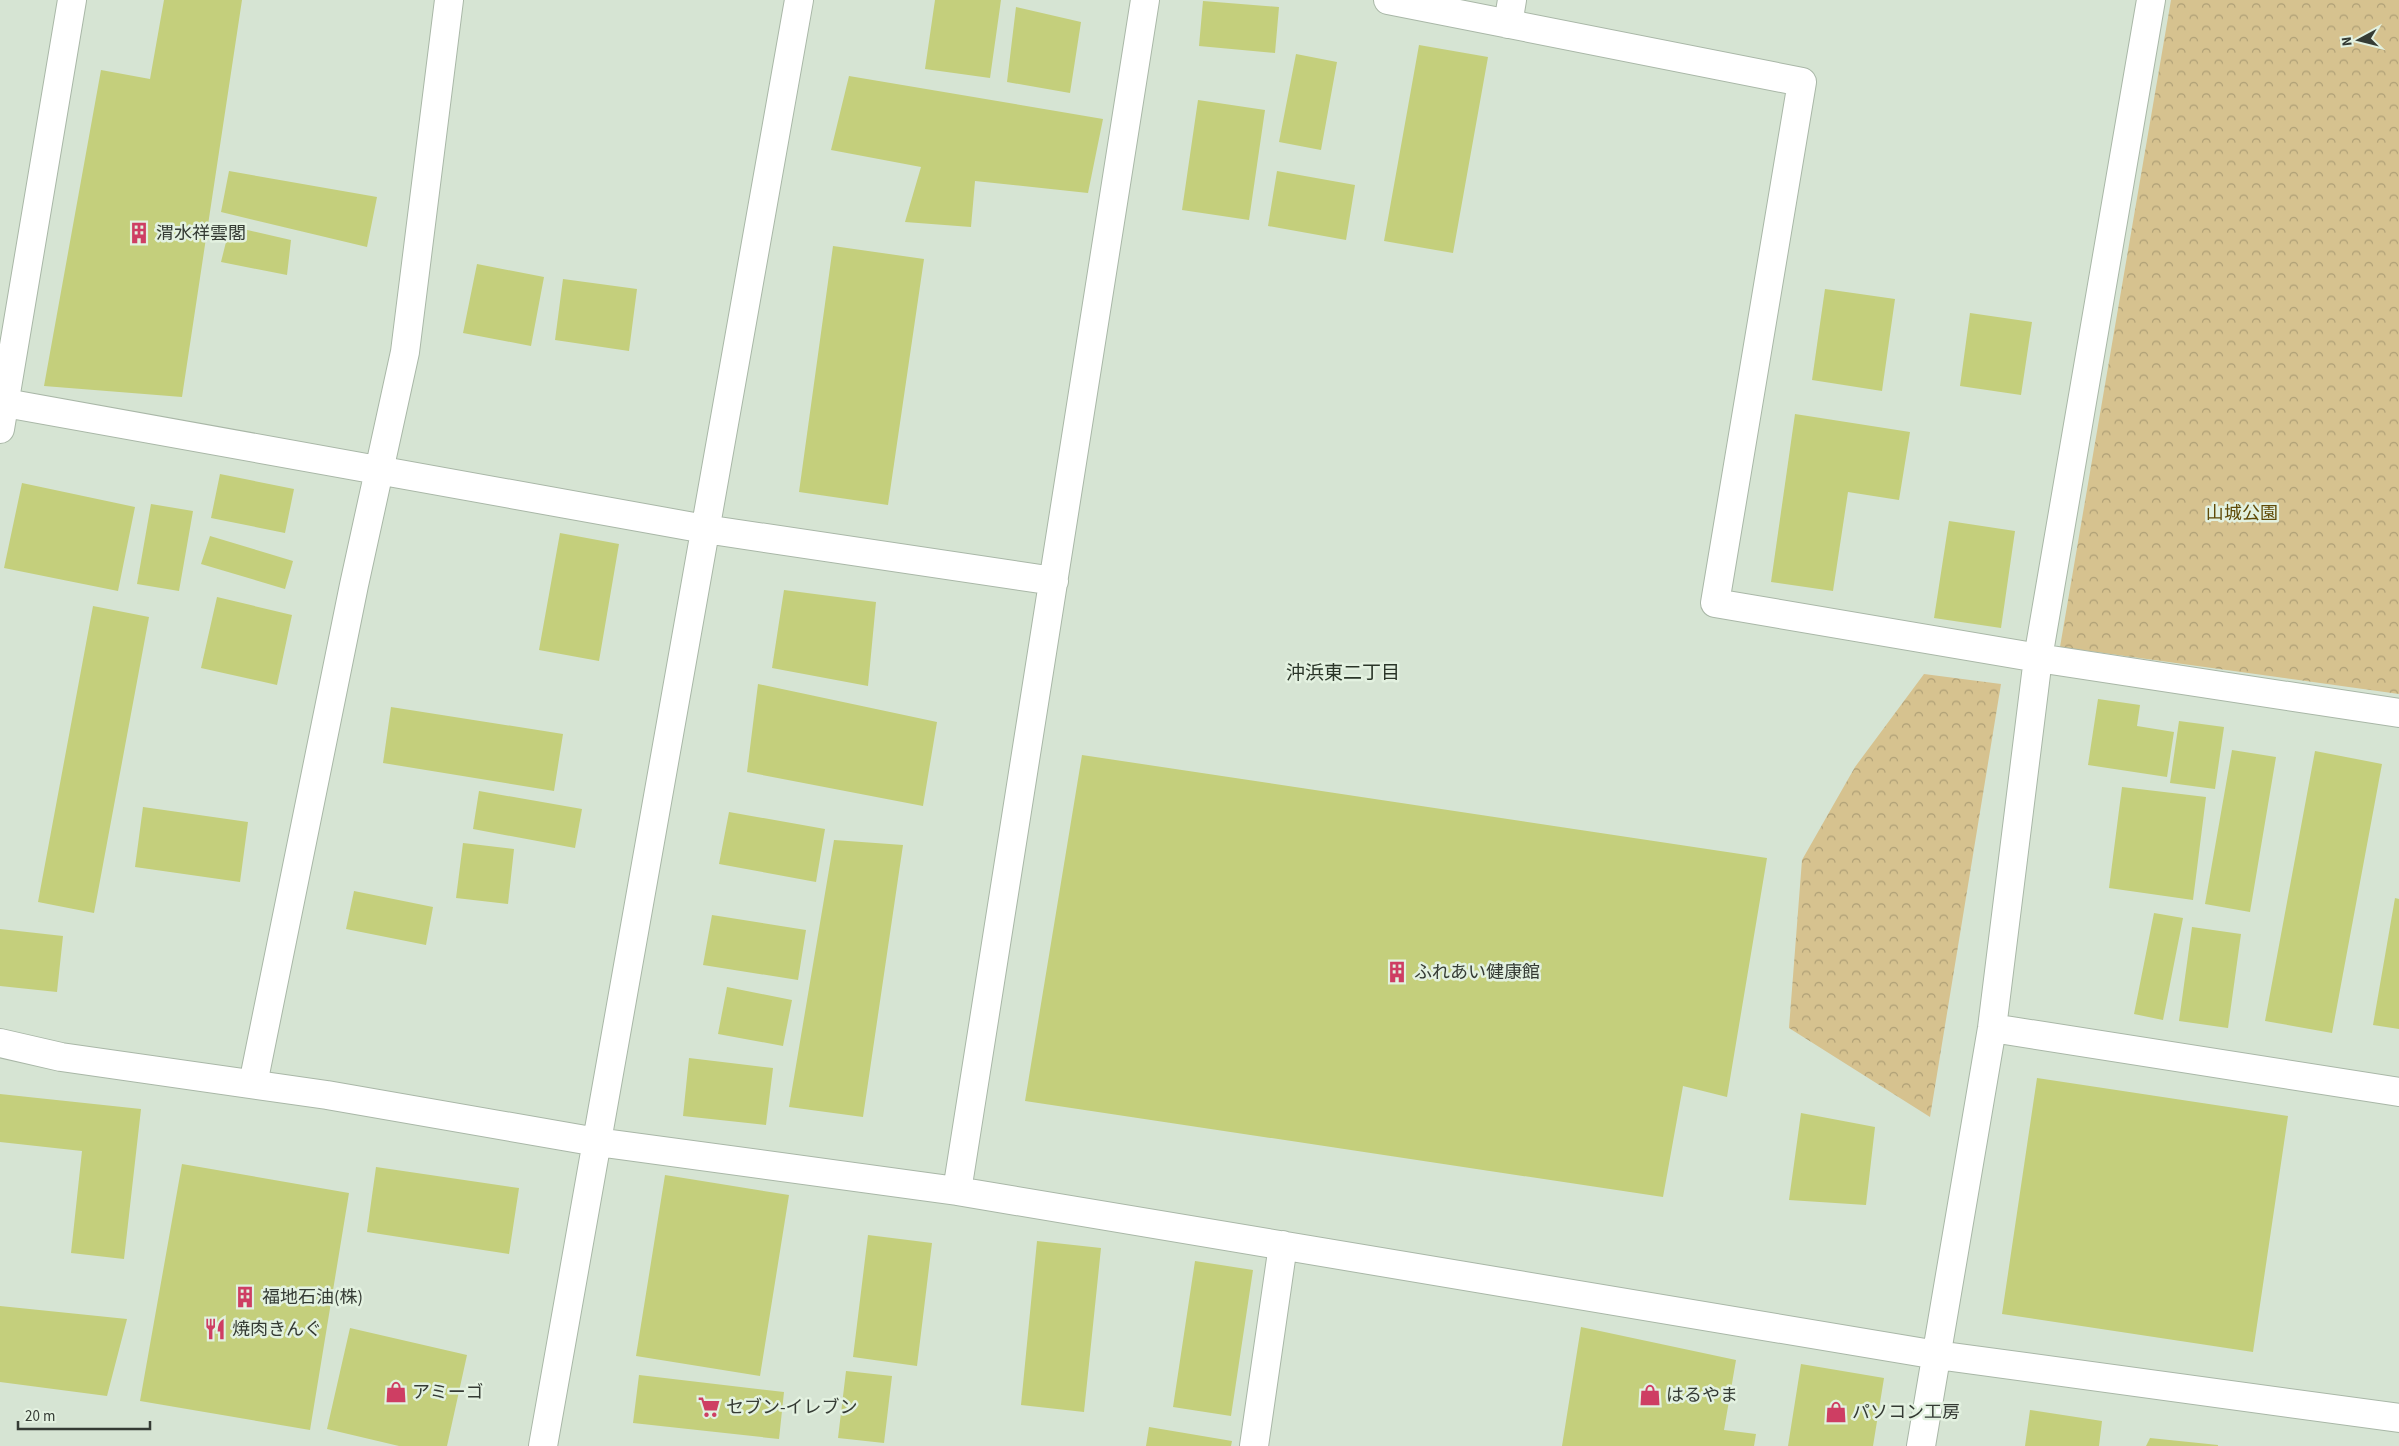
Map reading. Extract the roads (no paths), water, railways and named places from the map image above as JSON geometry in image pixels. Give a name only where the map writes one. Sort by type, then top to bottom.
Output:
[{"type":"street","points":[[72,0],[1,411],[380,471],[705,529],[1054,581]]},
{"type":"street","points":[[252,1084],[354,585],[405,352],[448,0]]},
{"type":"street","points":[[543,1446],[799,0]]},
{"type":"street","points":[[958,1190],[1146,0]]},
{"type":"street","points":[[1388,0],[1510,12],[1802,82],[1715,603],[2038,658],[2399,713]]},
{"type":"street","points":[[1921,1446],[1992,1028],[2038,658],[2151,0]]},
{"type":"street","points":[[1992,1028],[2399,1092]]},
{"type":"street","points":[[0,1042],[61,1057],[327,1095],[597,1142],[958,1190],[1936,1355],[2399,1418]]},
{"type":"street","points":[[1254,1446],[1283,1245]]},
{"type":"place","name":"渭水祥雲閣","points":[[139,233]]},
{"type":"place","name":"ふれあい健康館","points":[[1397,972]]},
{"type":"place","name":"福地石油(株)","points":[[245,1297]]},
{"type":"place","name":"焼肉きんぐ","points":[[215,1329]]},
{"type":"place","name":"アミーゴ","points":[[396,1392]]},
{"type":"place","name":"はるやま","points":[[1650,1395]]},
{"type":"place","name":"セブン-イレブン","points":[[709,1407]]},
{"type":"place","name":"パソコン工房","points":[[1836,1412]]},
{"type":"district","name":"沖浜東二丁目","points":[[1343,673]]},
{"type":"park label","name":"山城公園","points":[[2242,513]]}]
